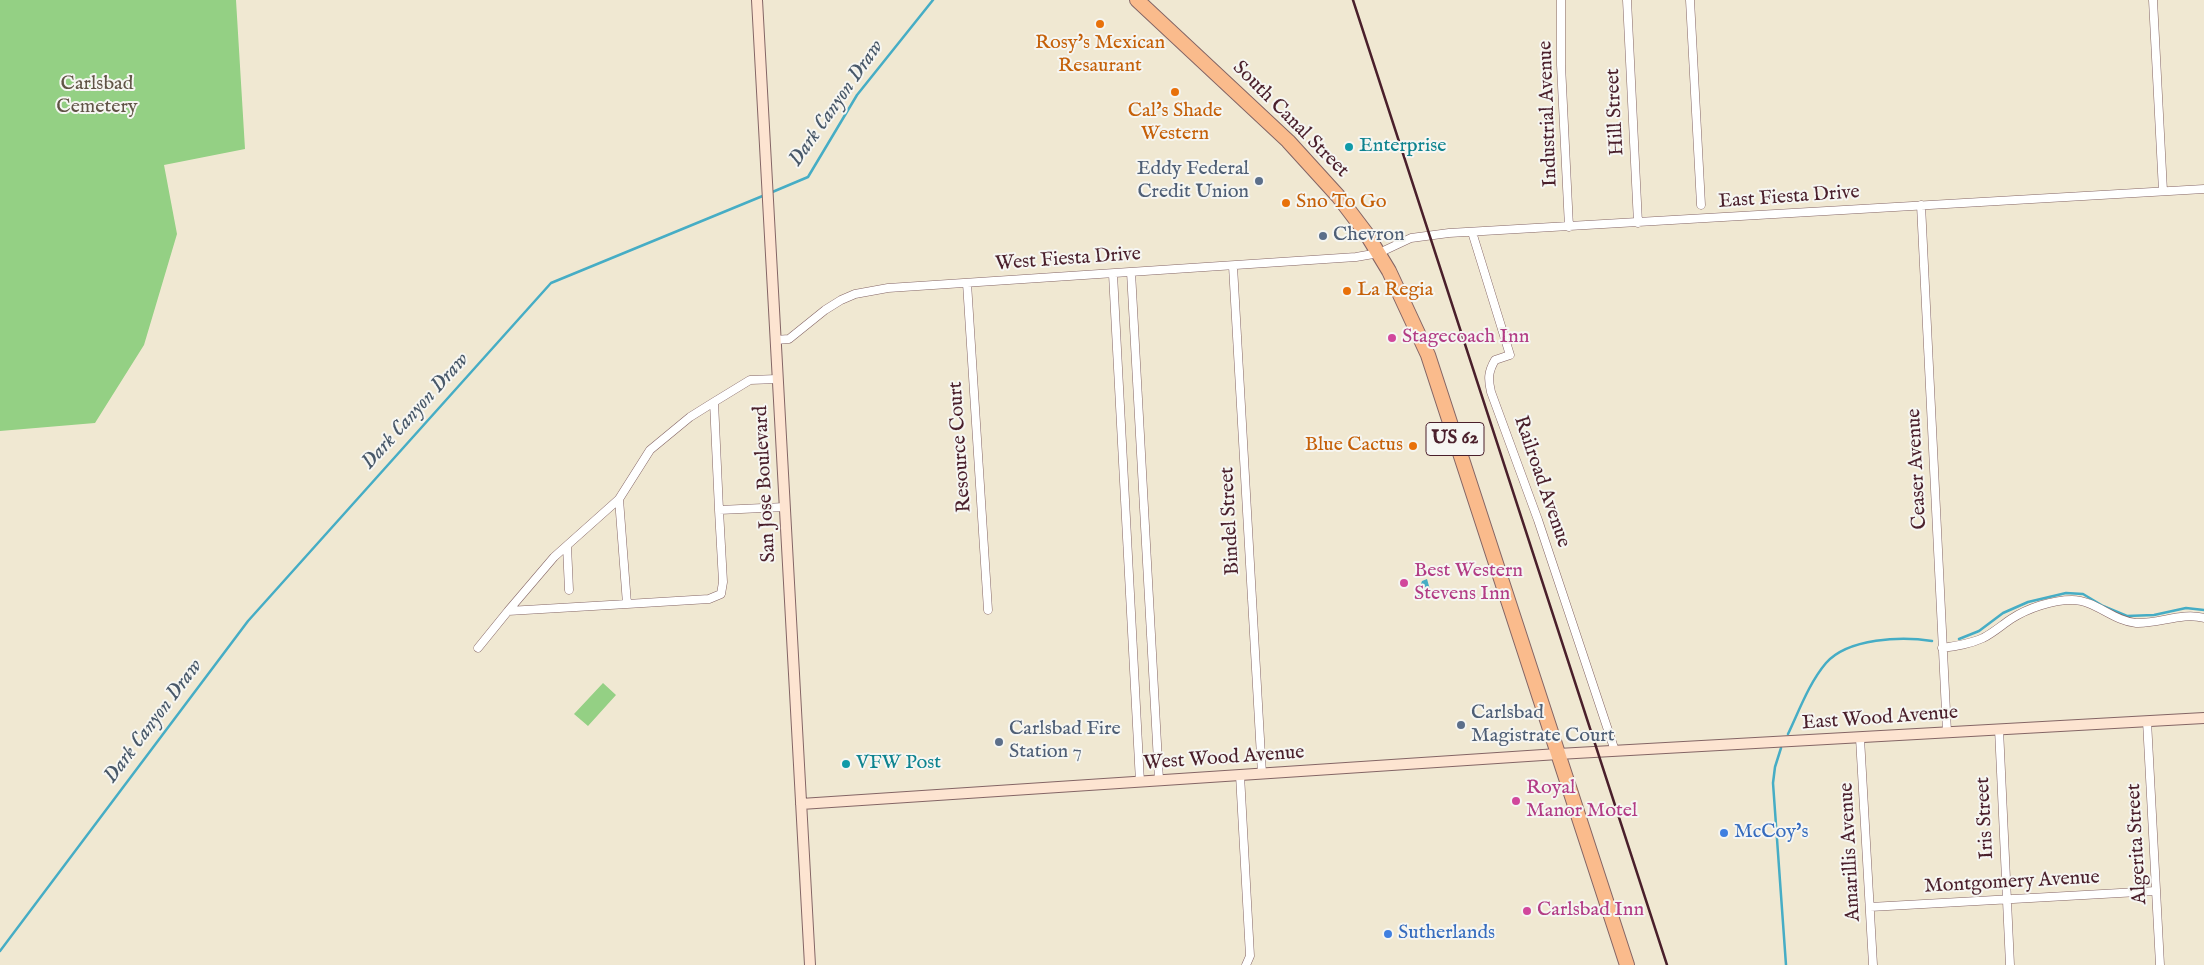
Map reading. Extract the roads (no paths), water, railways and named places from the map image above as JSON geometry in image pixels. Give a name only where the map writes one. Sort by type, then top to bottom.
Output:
[{"type":"highway","name":"South Canal Street","points":[[1137,0],[1310,163],[1354,216],[1378,253],[1403,299],[1428,355],[1627,965]]},
{"type":"street","name":"San Jose Boulevard","points":[[757,0],[810,965]]},
{"type":"street","name":"Industrial Avenue","points":[[1560,0],[1561,65],[1569,227]]},
{"type":"street","name":"Hill Street","points":[[1627,0],[1638,223]]},
{"type":"street","points":[[1690,0],[1701,205]]},
{"type":"street","points":[[2153,0],[2163,191]]},
{"type":"street","name":"East Fiesta Drive","points":[[1378,253],[1411,238],[1472,232],[2204,189]]},
{"type":"street","name":"Ceaser Avenue","points":[[1921,205],[1947,732]]},
{"type":"street","name":"Railroad Avenue","points":[[1472,232],[1510,354],[1495,360],[1489,371],[1488,379],[1491,392],[1538,520],[1615,751]]},
{"type":"street","name":"West Fiesta Drive","points":[[775,340],[789,339],[825,310],[855,294],[888,288],[1233,266],[1356,257],[1378,253]]},
{"type":"street","name":"Bindel Street","points":[[1233,266],[1262,774]]},
{"type":"street","points":[[1131,272],[1159,780]]},
{"type":"street","points":[[1113,274],[1140,782]]},
{"type":"street","name":"Resource Court","points":[[967,283],[988,610]]},
{"type":"street","points":[[478,648],[554,557],[620,499],[650,450],[690,417],[750,380],[777,379]]},
{"type":"street","points":[[508,611],[710,599],[720,594],[723,582],[714,402]]},
{"type":"street","points":[[620,499],[627,604]]},
{"type":"street","points":[[719,510],[785,507]]},
{"type":"street","points":[[566,546],[569,590]]},
{"type":"street","points":[[1942,648],[1960,646],[1982,638],[2024,612],[2065,601],[2082,602],[2115,618],[2133,622],[2158,622],[2183,617],[2204,618]]},
{"type":"street","name":"East Wood Avenue","points":[[1558,754],[2204,718]]},
{"type":"street","name":"Algerita Street","points":[[2147,721],[2160,965]]},
{"type":"street","name":"Iris Street","points":[[1999,729],[2010,965]]},
{"type":"street","name":"Amarillis Avenue","points":[[1860,738],[1873,965]]},
{"type":"street","name":"West Wood Avenue","points":[[801,804],[1558,754]]},
{"type":"street","points":[[1240,775],[1250,956],[1246,965]]},
{"type":"street","name":"Montgomery Avenue","points":[[1870,907],[2156,891]]},
{"type":"water","points":[[1427,579],[1431,593],[1419,597],[1417,595],[1422,581]]},
{"type":"waterway","name":"Dark Canyon Draw","points":[[770,193],[808,177],[857,95],[933,0]]},
{"type":"waterway","name":"Dark Canyon Draw","points":[[0,951],[248,621],[551,283],[765,195]]},
{"type":"waterway","points":[[1959,639],[1979,631],[2003,613],[2028,602],[2066,593],[2083,594],[2103,606],[2127,616],[2154,615],[2186,608],[2204,610]]},
{"type":"waterway","points":[[1788,734],[1814,679],[1826,663],[1836,655],[1848,648],[1876,641],[1891,639],[1932,641]]},
{"type":"waterway","points":[[1781,748],[1775,767],[1773,783],[1786,965]]},
{"type":"railway","points":[[1353,0],[1667,965]]},
{"type":"place","name":"Rosy's Mexican Resaurant","points":[[1100,24]]},
{"type":"place","name":"Cal's Shade Western","points":[[1175,92]]},
{"type":"place","name":"Enterprise","points":[[1349,147]]},
{"type":"place","name":"Eddy Federal Credit Union","points":[[1259,181]]},
{"type":"place","name":"Sno To Go","points":[[1286,203]]},
{"type":"place","name":"Chevron","points":[[1323,236]]},
{"type":"place","name":"La Regia","points":[[1347,291]]},
{"type":"place","name":"Stagecoach Inn","points":[[1392,338]]},
{"type":"place","name":"Blue Cactus","points":[[1413,446]]},
{"type":"place","name":"Best Western Stevens Inn","points":[[1404,583]]},
{"type":"place","name":"Carlsbad Magistrate Court","points":[[1461,725]]},
{"type":"place","name":"Carlsbad Fire Station 7","points":[[999,742]]},
{"type":"place","name":"VFW Post","points":[[846,764]]},
{"type":"place","name":"Royal Manor Motel","points":[[1516,801]]},
{"type":"place","name":"McCoy's","points":[[1724,833]]},
{"type":"place","name":"Carlsbad Inn","points":[[1527,911]]},
{"type":"place","name":"Sutherlands","points":[[1388,934]]},
{"type":"park label","name":"Carlsbad Cemetery","points":[[97,96]]}]
